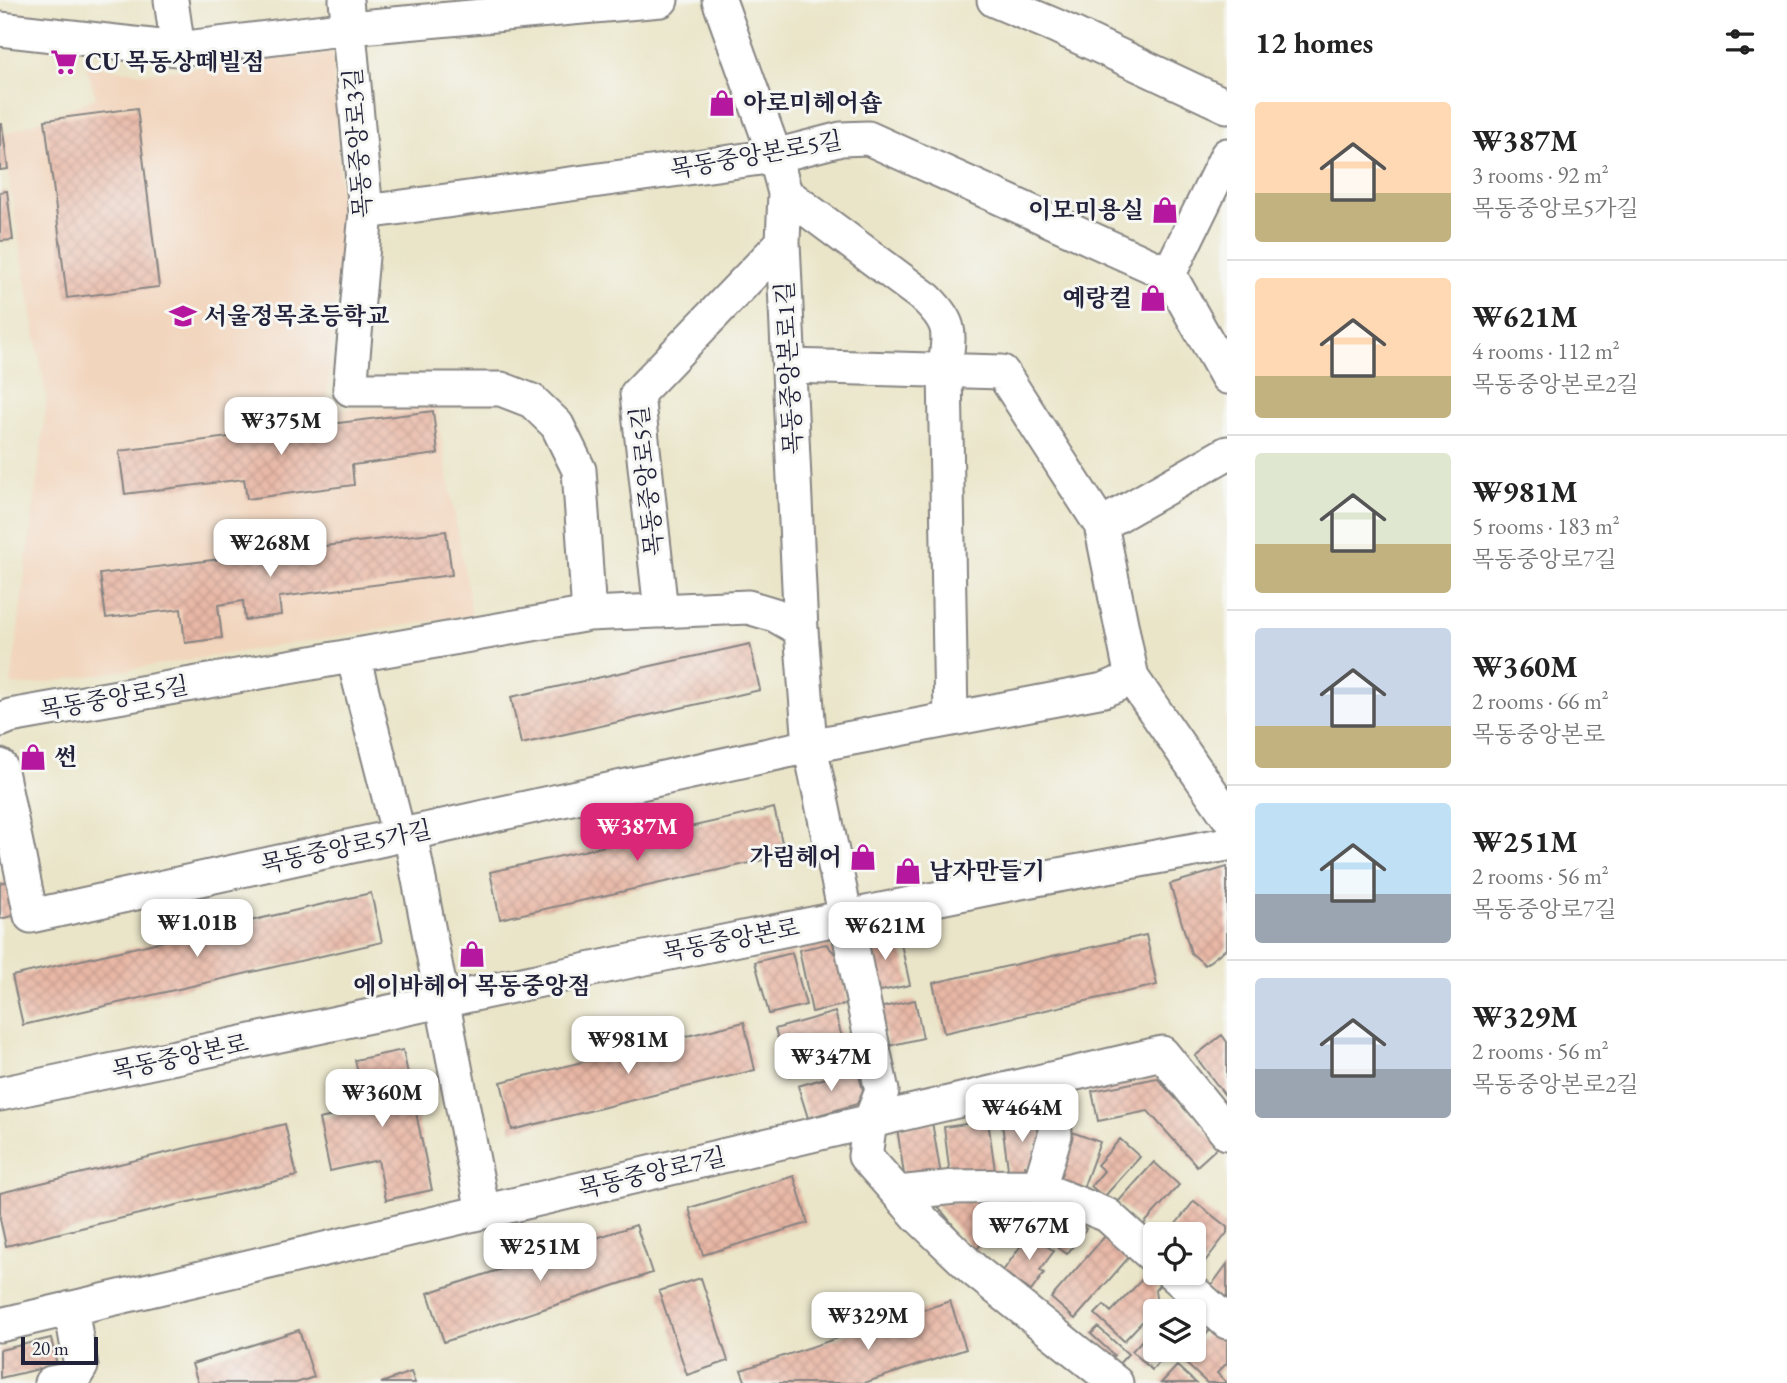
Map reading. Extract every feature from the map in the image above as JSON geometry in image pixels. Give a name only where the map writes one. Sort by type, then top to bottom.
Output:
[{"type":"street","points":[[171,0],[178,49]]},
{"type":"street","points":[[0,29],[178,49],[347,14],[661,0]]},
{"type":"street","name":"목동중앙본로1길","points":[[719,0],[775,156],[785,193],[783,242],[801,630],[810,746],[881,1091],[870,1122],[865,1156],[898,1193]]},
{"type":"street","points":[[994,0],[1062,13],[1227,106]]},
{"type":"street","name":"목동중앙로3길","points":[[347,14],[366,212],[350,389],[501,389],[532,401],[557,425],[579,470],[589,614]]},
{"type":"street","name":"목동중앙본로5길","points":[[366,212],[775,156],[841,139],[868,138],[1169,274]]},
{"type":"street","points":[[1227,155],[1169,274],[1227,377]]},
{"type":"street","points":[[785,193],[920,294],[940,312],[948,330],[945,371],[951,719]]},
{"type":"street","name":"목동중앙로5길","points":[[661,611],[637,394],[783,242]]},
{"type":"street","points":[[789,366],[1002,372],[1101,525],[1132,678],[1227,815]]},
{"type":"street","points":[[1101,525],[1227,453]]},
{"type":"street","name":"목동중앙로5길","points":[[0,720],[10,716],[589,614],[748,607],[775,615],[801,630]]},
{"type":"street","points":[[353,656],[405,834],[442,1001],[483,1212]]},
{"type":"street","points":[[810,746],[1104,690],[1132,678]]},
{"type":"street","name":"목동중앙로5가길","points":[[0,766],[31,916],[810,746]]},
{"type":"street","name":"목동중앙본로","points":[[0,1094],[845,917],[1227,844]]},
{"type":"street","name":"목동중앙로7길","points":[[0,1325],[1162,1053],[1227,1133]]},
{"type":"street","points":[[1039,1188],[1055,1136],[1053,1079]]},
{"type":"street","points":[[898,1193],[955,1187],[1034,1186],[1107,1215],[1143,1247]]},
{"type":"street","points":[[898,1193],[974,1270],[1109,1382]]},
{"type":"street","points":[[1186,1285],[1227,1322]]},
{"type":"street","points":[[51,1383],[73,1379],[81,1366],[71,1308]]},
{"type":"shaded area","name":"서울정목초등학교","points":[[333,53],[342,231],[326,409],[436,407],[472,615],[30,685],[11,685],[47,401],[1,136],[96,98],[86,65],[145,73]]},
{"type":"building","points":[[137,108],[159,287],[67,298],[45,120]]},
{"type":"building","points":[[0,124],[8,169],[0,170]]},
{"type":"building","points":[[7,191],[13,240],[0,241],[0,192]]},
{"type":"building","points":[[433,411],[438,454],[352,465],[354,485],[247,499],[244,479],[125,494],[119,451]]},
{"type":"building","points":[[446,531],[452,575],[279,597],[281,615],[245,620],[243,601],[218,605],[222,638],[185,643],[181,609],[106,618],[100,574]]},
{"type":"building","points":[[750,644],[760,690],[521,744],[511,697]]},
{"type":"building","points":[[774,808],[785,855],[500,919],[490,872]]},
{"type":"building","points":[[1227,867],[1227,948],[1205,965],[1191,953],[1170,884]]},
{"type":"building","points":[[9,881],[16,915],[0,919],[0,883]]},
{"type":"building","points":[[371,893],[382,942],[23,1025],[12,976]]},
{"type":"building","points":[[898,930],[910,985],[871,993],[861,949],[869,936]]},
{"type":"building","points":[[1146,935],[1157,985],[944,1033],[933,983]]},
{"type":"building","points":[[826,944],[838,957],[848,1004],[812,1012],[799,950]]},
{"type":"building","points":[[792,953],[806,1005],[769,1014],[755,962]]},
{"type":"building","points":[[915,1000],[923,1038],[888,1046],[879,1008]]},
{"type":"building","points":[[835,1012],[848,1059],[789,1076],[775,1029]]},
{"type":"building","points":[[744,1022],[755,1070],[512,1130],[501,1082]]},
{"type":"building","points":[[1222,1035],[1227,1042],[1227,1098],[1195,1056]]},
{"type":"building","points":[[403,1050],[432,1190],[386,1200],[378,1160],[330,1171],[319,1119],[366,1109],[355,1060]]},
{"type":"building","points":[[857,1069],[863,1090],[857,1104],[808,1118],[798,1086]]},
{"type":"building","points":[[1157,1078],[1219,1146],[1197,1166],[1148,1111],[1098,1121],[1092,1091]]},
{"type":"building","points":[[1042,1118],[1046,1143],[1034,1144],[1037,1164],[1025,1166],[1026,1174],[1009,1176],[1002,1124]]},
{"type":"building","points":[[988,1121],[995,1170],[950,1176],[944,1127]]},
{"type":"building","points":[[932,1122],[941,1175],[905,1181],[897,1128]]},
{"type":"building","points":[[285,1124],[297,1176],[6,1246],[0,1219],[0,1193]]},
{"type":"building","points":[[1066,1130],[1100,1142],[1082,1191],[1057,1183],[1066,1157],[1057,1154]]},
{"type":"building","points":[[1120,1139],[1140,1157],[1104,1197],[1091,1186],[1104,1171],[1097,1165]]},
{"type":"building","points":[[1154,1162],[1179,1185],[1143,1225],[1118,1202]]},
{"type":"building","points":[[794,1176],[808,1223],[703,1255],[689,1208]]},
{"type":"building","points":[[999,1198],[1001,1216],[975,1252],[936,1204]]},
{"type":"building","points":[[1194,1201],[1227,1227],[1227,1233],[1206,1260],[1206,1222],[1177,1222]]},
{"type":"building","points":[[1042,1205],[1054,1213],[1058,1208],[1086,1229],[1067,1254],[1027,1225]]},
{"type":"building","points":[[636,1225],[652,1273],[444,1342],[428,1293]]},
{"type":"building","points":[[1029,1234],[1054,1251],[1040,1270],[1044,1273],[1031,1291],[1003,1271]]},
{"type":"building","points":[[1106,1235],[1130,1256],[1075,1319],[1051,1298]]},
{"type":"building","points":[[1227,1264],[1227,1304],[1208,1290]]},
{"type":"building","points":[[701,1278],[728,1361],[687,1375],[659,1291]]},
{"type":"building","points":[[1143,1278],[1143,1285],[1159,1285],[1155,1290],[1156,1299],[1143,1299],[1143,1321],[1124,1341],[1095,1314],[1104,1305],[1111,1312]]},
{"type":"building","points":[[950,1301],[966,1349],[864,1383],[746,1383],[741,1370]]},
{"type":"building","points":[[1098,1327],[1128,1354],[1114,1369],[1107,1363],[1114,1355],[1091,1334]]},
{"type":"building","points":[[1213,1327],[1227,1340],[1227,1363],[1217,1373],[1227,1383],[1207,1383],[1184,1362],[1206,1362],[1206,1334]]},
{"type":"building","points":[[299,1330],[314,1377],[296,1383],[198,1383],[192,1364]]},
{"type":"building","points":[[51,1338],[57,1365],[0,1378],[0,1350]]},
{"type":"building","points":[[1143,1339],[1143,1361],[1132,1351]]},
{"type":"building","points":[[1144,1362],[1159,1362],[1152,1370]]},
{"type":"building","points":[[1177,1366],[1196,1383],[1161,1383]]},
{"type":"building","points":[[411,1372],[415,1383],[381,1383]]},
{"type":"place","name":"CU 목동상떼빌점","points":[[64,62]]},
{"type":"place","name":"아로미헤어숍","points":[[722,103]]},
{"type":"place","name":"이모미용실","points":[[1165,210]]},
{"type":"place","name":"예랑컬","points":[[1153,298]]},
{"type":"place","name":"서울정목초등학교","points":[[183,316]]},
{"type":"place","name":"썬","points":[[33,757]]},
{"type":"place","name":"가림헤어","points":[[863,857]]},
{"type":"place","name":"남자만들기","points":[[908,871]]},
{"type":"place","name":"에이바헤어 목동중앙점","points":[[472,954]]}]
